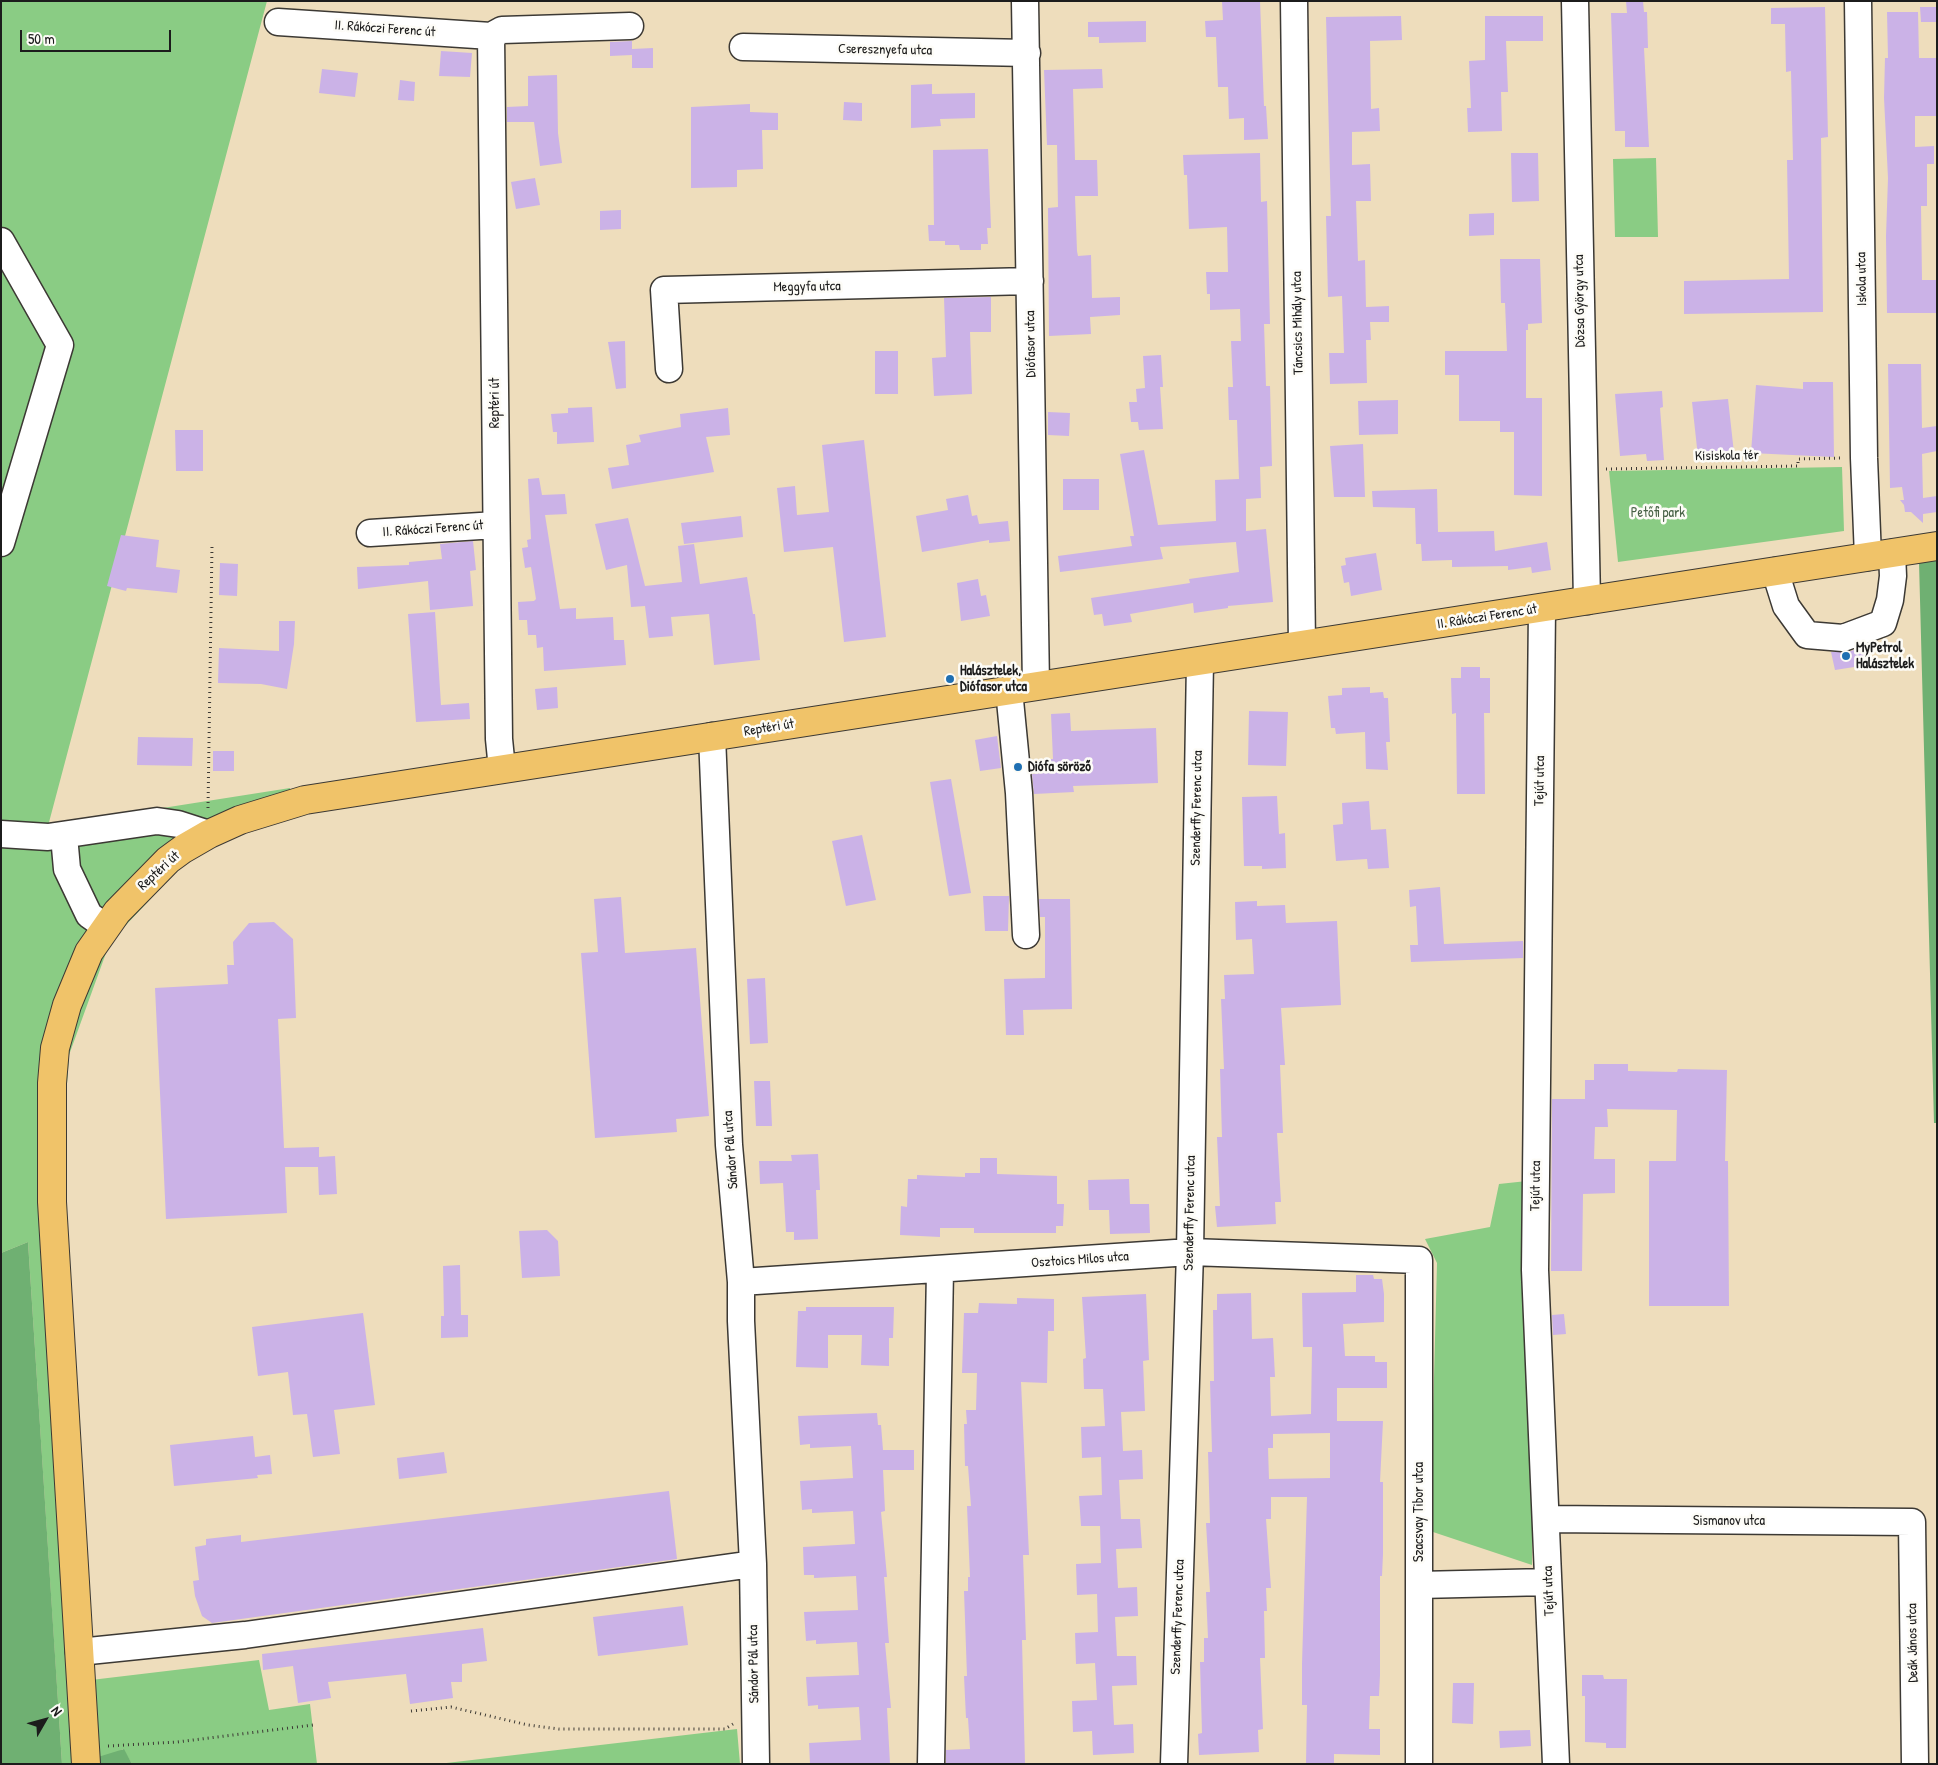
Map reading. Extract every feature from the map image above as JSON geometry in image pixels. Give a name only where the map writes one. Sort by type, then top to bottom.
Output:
[{"type":"main road","name":"II. Rákóczi Ferenc út","points":[[1036,686],[1937,546]]},
{"type":"main road","name":"Reptéri út","points":[[85,1756],[52,1202],[52,1083],[55,1048],[66,1005],[89,952],[117,912],[208,821],[240,820],[305,800],[1036,686]]},
{"type":"street","name":"Diófasor utca","points":[[1025,1],[1036,686]]},
{"type":"street","name":"Táncsics Mihály utca","points":[[1294,1],[1302,645]]},
{"type":"street","name":"Dózsa György utca","points":[[1575,1],[1587,601]]},
{"type":"street","name":"Iskola utca","points":[[1775,571],[1786,606],[1807,635],[1843,638],[1883,624],[1890,600],[1880,555],[1864,458],[1858,1]]},
{"type":"street","name":"II. Rákóczi Ferenc út","points":[[278,22],[492,36],[502,30],[630,26]]},
{"type":"street","name":"Reptéri út","points":[[492,36],[496,525],[499,739],[502,770]]},
{"type":"street","name":"Cseresznyefa utca","points":[[742,47],[1026,53]]},
{"type":"street","points":[[1,241],[60,345],[1,543]]},
{"type":"street","name":"Meggyfa utca","points":[[670,370],[664,290],[1030,281]]},
{"type":"street","name":"II. Rákóczi Ferenc út","points":[[370,533],[496,525]]},
{"type":"street","name":"Tejút utca","points":[[1542,608],[1535,1270],[1556,1764]]},
{"type":"street","name":"Szenderffy Ferenc utca","points":[[1174,1764],[1190,1252],[1200,661]]},
{"type":"street","points":[[1009,690],[1019,793],[1026,935]]},
{"type":"street","name":"Sándor Pál utca","points":[[712,736],[729,1145],[742,1282],[742,1565],[754,1690],[756,1764]]},
{"type":"street","points":[[1,834],[48,837],[64,836],[158,821],[178,824],[208,821]]},
{"type":"street","points":[[64,836],[66,869],[89,915],[106,927]]},
{"type":"street","name":"Osztoics Milos utca","points":[[742,1282],[1190,1252],[1419,1260]]},
{"type":"street","name":"Szacsvay Tibor utca","points":[[1419,1260],[1419,1764]]},
{"type":"street","points":[[931,1764],[940,1270]]},
{"type":"street","name":"Sismanov utca","points":[[1546,1519],[1912,1522]]},
{"type":"street","name":"Deák János utca","points":[[1912,1522],[1915,1764]]},
{"type":"street","points":[[79,1652],[245,1635],[742,1565]]},
{"type":"street","points":[[1419,1585],[1548,1582]]},
{"type":"path","name":"Kisiskola tér","points":[[1583,470],[1798,466],[1798,459],[1864,458]]},
{"type":"path","points":[[208,821],[212,545]]},
{"type":"path","points":[[411,1711],[451,1707],[528,1725],[559,1729],[725,1729],[735,1723],[743,1713],[754,1690]]},
{"type":"path","points":[[85,1756],[313,1724]]},
{"type":"green space","points":[[1,1],[267,1],[48,826],[290,788],[294,807],[191,856],[110,942],[69,1055],[58,1212],[91,1680],[259,1660],[269,1710],[310,1704],[317,1764],[132,1764],[123,1749],[98,1764],[62,1764],[28,1242],[1,1253]]},
{"type":"green space","points":[[1656,158],[1658,237],[1615,237],[1613,159]]},
{"type":"green space","name":"Petőfi park","points":[[1842,467],[1844,531],[1618,562],[1609,471]]},
{"type":"green space","points":[[1937,559],[1937,1123],[1934,1123],[1919,562]]},
{"type":"green space","points":[[1527,1181],[1533,1381],[1532,1565],[1430,1531],[1437,1263],[1425,1239],[1490,1227],[1499,1184]]},
{"type":"green space","points":[[28,1242],[62,1764],[1,1764],[1,1253]]},
{"type":"green space","points":[[737,1729],[740,1764],[438,1764],[455,1762]]},
{"type":"green space","points":[[124,1749],[132,1764],[98,1764],[98,1757]]},
{"type":"building","points":[[1222,1],[1260,1],[1264,106],[1266,106],[1268,139],[1244,140],[1244,118],[1229,119],[1228,87],[1218,87],[1216,37],[1206,37],[1205,21],[1223,20]]},
{"type":"building","points":[[1626,1],[1643,1],[1644,12],[1647,12],[1648,48],[1644,48],[1649,147],[1625,147],[1625,131],[1615,131],[1611,13],[1627,13]]},
{"type":"building","points":[[1825,7],[1828,137],[1821,138],[1823,312],[1684,314],[1684,281],[1789,279],[1787,160],[1793,160],[1791,71],[1786,72],[1785,24],[1771,24],[1771,8]]},
{"type":"building","points":[[1920,7],[1937,7],[1937,22],[1921,22]]},
{"type":"building","points":[[1887,12],[1918,12],[1919,58],[1937,58],[1937,116],[1915,116],[1915,147],[1934,146],[1934,164],[1927,164],[1927,206],[1921,206],[1922,280],[1937,280],[1937,313],[1887,313],[1886,236],[1888,178],[1884,98],[1885,58],[1888,58]]},
{"type":"building","points":[[1401,16],[1402,40],[1370,41],[1371,109],[1379,108],[1380,131],[1352,132],[1352,165],[1370,164],[1371,201],[1356,201],[1358,261],[1365,260],[1366,307],[1389,306],[1389,322],[1370,322],[1371,340],[1366,340],[1367,383],[1330,384],[1329,353],[1344,353],[1342,296],[1328,297],[1326,216],[1331,216],[1326,17]]},
{"type":"building","points":[[1485,16],[1543,16],[1543,41],[1506,41],[1508,92],[1501,92],[1502,131],[1468,132],[1467,108],[1471,108],[1469,61],[1485,60]]},
{"type":"building","points":[[1146,21],[1146,42],[1099,43],[1099,37],[1088,37],[1088,22]]},
{"type":"building","points":[[632,41],[632,49],[653,48],[653,68],[632,68],[632,55],[610,56],[610,42]]},
{"type":"building","points":[[441,51],[472,53],[470,77],[439,76]]},
{"type":"building","points":[[322,69],[358,73],[355,97],[319,93]]},
{"type":"building","points":[[1102,69],[1103,88],[1073,89],[1075,160],[1097,160],[1098,196],[1075,196],[1077,251],[1078,256],[1091,255],[1092,298],[1120,297],[1120,315],[1090,317],[1091,334],[1049,336],[1048,208],[1058,207],[1057,145],[1047,145],[1044,70]]},
{"type":"building","points":[[557,75],[558,133],[562,163],[540,166],[534,122],[507,122],[507,107],[528,106],[528,76]]},
{"type":"building","points":[[400,80],[415,82],[414,101],[398,100]]},
{"type":"building","points":[[932,84],[932,94],[975,93],[975,118],[940,119],[941,126],[911,128],[911,85]]},
{"type":"building","points":[[844,102],[862,103],[862,121],[843,120]]},
{"type":"building","points":[[750,104],[750,112],[778,113],[778,130],[762,130],[763,169],[737,170],[737,187],[691,188],[691,107]]},
{"type":"building","points":[[988,149],[991,228],[987,228],[988,244],[981,244],[981,250],[960,250],[959,245],[945,245],[945,241],[929,241],[928,225],[934,225],[933,150]]},
{"type":"building","points":[[1260,153],[1261,202],[1267,201],[1270,324],[1264,324],[1266,386],[1270,386],[1272,466],[1260,467],[1261,498],[1246,499],[1246,531],[1266,529],[1273,602],[1228,606],[1228,608],[1194,613],[1193,603],[1130,614],[1132,622],[1104,626],[1102,614],[1094,615],[1091,598],[1190,583],[1189,579],[1239,572],[1236,542],[1160,547],[1163,559],[1060,572],[1058,556],[1132,546],[1130,536],[1134,536],[1120,454],[1144,450],[1158,525],[1216,521],[1215,480],[1239,479],[1237,420],[1229,420],[1228,387],[1233,387],[1231,341],[1241,341],[1240,309],[1210,310],[1210,294],[1207,294],[1206,272],[1228,272],[1227,227],[1189,229],[1187,175],[1184,175],[1183,155]]},
{"type":"building","points":[[1511,153],[1538,153],[1539,201],[1512,202]]},
{"type":"building","points":[[535,178],[540,205],[516,209],[511,182]]},
{"type":"building","points":[[621,210],[621,229],[600,230],[600,211]]},
{"type":"building","points":[[1494,213],[1494,235],[1469,236],[1469,214]]},
{"type":"building","points":[[1500,259],[1540,259],[1542,323],[1528,324],[1528,330],[1526,330],[1526,398],[1542,398],[1542,496],[1514,495],[1514,432],[1500,432],[1500,421],[1459,421],[1459,375],[1445,375],[1445,351],[1507,351],[1505,303],[1501,303]]},
{"type":"building","points":[[991,297],[991,332],[970,332],[972,394],[934,396],[932,358],[946,357],[944,298]]},
{"type":"building","points":[[625,341],[626,388],[616,389],[608,342]]},
{"type":"building","points":[[875,351],[898,351],[898,394],[875,394]]},
{"type":"building","points":[[1161,355],[1163,387],[1160,387],[1163,429],[1139,430],[1138,422],[1131,422],[1129,402],[1137,402],[1136,389],[1145,388],[1143,356]]},
{"type":"building","points":[[1888,364],[1921,364],[1922,428],[1937,426],[1937,451],[1922,454],[1923,498],[1937,496],[1937,512],[1923,514],[1923,523],[1911,512],[1905,512],[1904,505],[1900,500],[1904,500],[1902,487],[1890,488]]},
{"type":"building","points":[[1803,382],[1833,382],[1834,457],[1751,453],[1756,385],[1803,389]]},
{"type":"building","points":[[1662,391],[1663,407],[1660,408],[1664,460],[1647,461],[1646,454],[1620,456],[1615,394]]},
{"type":"building","points":[[1728,399],[1734,453],[1698,457],[1692,402]]},
{"type":"building","points":[[1398,400],[1398,434],[1359,435],[1358,401]]},
{"type":"building","points":[[592,407],[594,442],[557,444],[557,432],[553,432],[551,414],[568,413],[568,408]]},
{"type":"building","points":[[728,408],[730,435],[706,437],[714,472],[612,489],[608,468],[629,465],[626,445],[641,442],[639,435],[681,427],[680,414]]},
{"type":"building","points":[[1048,412],[1070,413],[1069,436],[1048,435]]},
{"type":"building","points":[[175,430],[203,430],[203,471],[176,471]]},
{"type":"building","points":[[864,440],[886,637],[844,642],[833,547],[784,552],[777,488],[795,486],[797,515],[829,512],[822,445]]},
{"type":"building","points":[[1363,444],[1365,497],[1334,497],[1330,446]]},
{"type":"building","points":[[539,478],[542,495],[565,494],[567,514],[545,515],[560,609],[576,608],[576,619],[613,617],[614,640],[624,640],[626,665],[544,671],[543,647],[537,648],[536,635],[528,635],[527,620],[519,620],[518,602],[534,601],[536,599],[531,567],[525,568],[522,548],[528,547],[527,540],[531,539],[528,479]]},
{"type":"building","points":[[1063,479],[1099,479],[1099,510],[1063,510]]},
{"type":"building","points":[[1437,489],[1438,532],[1494,531],[1495,551],[1547,542],[1551,570],[1532,573],[1531,567],[1508,570],[1508,566],[1452,567],[1452,560],[1422,561],[1421,544],[1416,544],[1415,508],[1373,507],[1372,491]]},
{"type":"building","points":[[968,495],[972,516],[977,515],[979,524],[1008,521],[1010,541],[989,543],[989,540],[922,552],[916,516],[948,510],[946,499]]},
{"type":"building","points":[[741,516],[743,537],[684,544],[681,523]]},
{"type":"building","points":[[628,518],[645,586],[682,582],[678,546],[694,544],[700,584],[747,577],[753,614],[755,614],[760,660],[714,665],[709,614],[671,617],[673,636],[649,638],[645,606],[631,607],[627,565],[606,570],[595,524]]},
{"type":"building","points":[[121,535],[159,540],[156,567],[180,570],[177,593],[127,588],[126,591],[107,586]]},
{"type":"building","points":[[473,541],[476,570],[470,571],[473,606],[430,610],[428,581],[358,589],[357,567],[409,565],[409,562],[442,559],[440,544]]},
{"type":"building","points":[[1376,553],[1382,590],[1351,596],[1349,582],[1344,583],[1341,566],[1346,565],[1345,558]]},
{"type":"building","points":[[220,563],[238,564],[237,596],[219,595]]},
{"type":"building","points":[[978,579],[981,596],[986,595],[990,616],[961,621],[957,583]]},
{"type":"building","points":[[435,612],[441,705],[469,703],[470,719],[416,722],[408,614]]},
{"type":"building","points":[[279,621],[295,621],[294,644],[287,689],[261,684],[218,683],[219,648],[279,651]]},
{"type":"building","points":[[1868,645],[1869,654],[1865,655],[1867,665],[1835,670],[1831,652],[1848,652]]},
{"type":"building","points":[[1461,667],[1480,667],[1480,678],[1490,678],[1490,713],[1484,713],[1485,794],[1457,794],[1456,713],[1452,714],[1451,678],[1461,678]]},
{"type":"building","points":[[557,687],[558,708],[537,710],[535,689]]},
{"type":"building","points":[[1370,687],[1370,693],[1383,692],[1384,698],[1388,698],[1390,742],[1386,742],[1388,770],[1366,769],[1365,732],[1336,734],[1335,728],[1331,728],[1328,696],[1342,695],[1342,688]]},
{"type":"building","points":[[1249,711],[1288,712],[1286,766],[1248,765]]},
{"type":"building","points":[[1070,713],[1071,731],[1156,728],[1158,783],[1073,786],[1074,792],[1034,794],[1032,774],[1044,773],[1044,759],[1053,759],[1051,714]]},
{"type":"building","points":[[997,736],[1001,768],[980,771],[975,740]]},
{"type":"building","points":[[138,737],[193,738],[192,766],[137,765]]},
{"type":"building","points":[[213,751],[234,751],[234,771],[213,771]]},
{"type":"building","points":[[951,779],[971,893],[949,896],[930,782]]},
{"type":"building","points":[[1277,796],[1279,834],[1285,833],[1286,868],[1262,869],[1262,866],[1244,866],[1242,797]]},
{"type":"building","points":[[1369,801],[1371,830],[1386,829],[1389,868],[1368,869],[1367,859],[1336,861],[1333,825],[1343,824],[1342,803]]},
{"type":"building","points":[[862,835],[876,900],[846,906],[832,841]]},
{"type":"building","points":[[1440,887],[1444,944],[1523,941],[1523,958],[1411,962],[1410,945],[1418,945],[1416,906],[1410,907],[1409,890]]},
{"type":"building","points":[[983,896],[1009,896],[1008,931],[985,931]]},
{"type":"building","points":[[621,897],[625,953],[696,948],[709,1116],[676,1119],[677,1132],[595,1138],[581,953],[598,952],[594,899]]},
{"type":"building","points":[[1039,899],[1070,899],[1072,1009],[1023,1010],[1024,1035],[1006,1035],[1004,979],[1045,978],[1045,917],[1040,917]]},
{"type":"building","points":[[1257,901],[1257,906],[1285,905],[1286,923],[1337,921],[1341,1005],[1281,1008],[1285,1065],[1280,1065],[1283,1133],[1277,1133],[1281,1202],[1275,1202],[1276,1224],[1217,1227],[1215,1206],[1220,1206],[1217,1137],[1222,1137],[1220,1069],[1224,1069],[1221,999],[1225,999],[1224,975],[1254,974],[1252,939],[1236,940],[1235,902]]},
{"type":"building","points":[[274,922],[293,939],[296,1018],[278,1019],[284,1148],[319,1147],[319,1157],[335,1156],[337,1194],[319,1195],[318,1167],[285,1167],[287,1213],[166,1219],[155,988],[228,984],[227,965],[234,965],[233,942],[249,923]]},
{"type":"building","points":[[765,978],[768,1043],[750,1044],[747,979]]},
{"type":"building","points":[[1594,1064],[1628,1064],[1628,1071],[1727,1070],[1725,1161],[1728,1161],[1729,1306],[1649,1306],[1649,1161],[1676,1161],[1677,1110],[1607,1109],[1608,1127],[1595,1127],[1594,1159],[1615,1159],[1615,1193],[1583,1194],[1582,1271],[1551,1271],[1552,1099],[1585,1099],[1585,1080],[1594,1080]]},
{"type":"building","points":[[754,1081],[770,1081],[772,1126],[756,1126]]},
{"type":"building","points":[[818,1154],[820,1190],[816,1190],[818,1239],[794,1240],[794,1232],[786,1232],[783,1183],[760,1184],[759,1161],[792,1161],[791,1155]]},
{"type":"building","points":[[980,1158],[997,1158],[997,1174],[1057,1176],[1057,1204],[1064,1204],[1063,1226],[1056,1226],[1056,1233],[974,1233],[974,1228],[940,1228],[940,1237],[900,1235],[901,1206],[907,1207],[908,1179],[917,1179],[917,1175],[965,1177],[965,1173],[980,1173]]},
{"type":"building","points":[[1129,1179],[1130,1204],[1149,1204],[1150,1233],[1110,1234],[1109,1210],[1089,1210],[1088,1180]]},
{"type":"building","points":[[547,1230],[558,1241],[560,1276],[522,1278],[519,1231]]},
{"type":"building","points":[[460,1265],[461,1315],[468,1315],[468,1337],[441,1338],[441,1316],[444,1316],[443,1266]]},
{"type":"building","points":[[1356,1275],[1373,1275],[1374,1279],[1382,1279],[1384,1322],[1343,1324],[1345,1356],[1375,1356],[1375,1362],[1387,1362],[1387,1388],[1337,1388],[1337,1421],[1383,1421],[1380,1482],[1383,1482],[1383,1554],[1382,1576],[1380,1576],[1380,1675],[1379,1696],[1370,1696],[1369,1729],[1380,1729],[1380,1755],[1334,1754],[1334,1764],[1306,1764],[1307,1705],[1302,1705],[1302,1664],[1307,1497],[1271,1497],[1271,1519],[1266,1519],[1271,1588],[1266,1588],[1267,1611],[1264,1611],[1265,1658],[1260,1658],[1263,1729],[1258,1730],[1259,1752],[1199,1755],[1198,1734],[1202,1733],[1200,1662],[1204,1662],[1204,1638],[1208,1638],[1206,1592],[1210,1592],[1206,1523],[1210,1523],[1208,1452],[1212,1452],[1210,1381],[1214,1381],[1213,1310],[1217,1310],[1217,1294],[1251,1293],[1252,1339],[1273,1338],[1275,1377],[1270,1377],[1271,1416],[1311,1414],[1312,1347],[1303,1347],[1302,1293],[1356,1292]],"holes":[[[1330,1433],[1330,1478],[1269,1479],[1268,1448],[1273,1448],[1273,1434]]]},
{"type":"building","points":[[1146,1294],[1149,1360],[1143,1361],[1145,1411],[1121,1412],[1123,1451],[1142,1450],[1143,1479],[1119,1480],[1121,1519],[1140,1519],[1142,1548],[1116,1549],[1118,1588],[1137,1587],[1138,1616],[1115,1617],[1117,1656],[1136,1656],[1137,1685],[1112,1686],[1114,1725],[1133,1724],[1134,1753],[1093,1755],[1092,1731],[1073,1732],[1072,1701],[1097,1700],[1095,1663],[1076,1664],[1075,1633],[1098,1632],[1097,1594],[1077,1595],[1076,1564],[1101,1563],[1100,1526],[1081,1526],[1079,1496],[1102,1495],[1101,1457],[1082,1458],[1081,1427],[1105,1426],[1103,1389],[1084,1389],[1083,1359],[1086,1358],[1082,1297]]},
{"type":"building","points":[[1017,1298],[1054,1299],[1054,1331],[1048,1331],[1047,1383],[1021,1382],[1029,1555],[1023,1555],[1026,1640],[1022,1640],[1025,1764],[946,1764],[946,1750],[970,1749],[964,1676],[967,1676],[964,1591],[968,1591],[968,1577],[970,1577],[967,1506],[971,1506],[968,1466],[965,1466],[964,1424],[967,1424],[966,1410],[976,1410],[977,1373],[962,1373],[964,1313],[978,1313],[979,1303],[1017,1304]]},
{"type":"building","points":[[806,1307],[894,1307],[893,1338],[889,1338],[889,1366],[861,1365],[862,1335],[828,1335],[828,1368],[796,1367],[798,1311],[806,1311]]},
{"type":"building","points":[[363,1313],[375,1405],[334,1410],[340,1454],[313,1457],[307,1414],[293,1415],[288,1372],[258,1376],[252,1327]]},
{"type":"building","points":[[1564,1314],[1566,1334],[1553,1335],[1552,1315]]},
{"type":"building","points":[[877,1413],[878,1425],[881,1425],[883,1450],[914,1450],[914,1470],[883,1470],[885,1511],[881,1512],[887,1577],[884,1577],[889,1643],[885,1643],[891,1708],[887,1708],[890,1764],[810,1764],[809,1743],[861,1740],[859,1707],[818,1709],[818,1705],[808,1706],[806,1677],[859,1675],[857,1642],[816,1644],[816,1640],[806,1641],[804,1612],[858,1610],[856,1576],[814,1578],[814,1575],[804,1575],[803,1547],[855,1544],[853,1511],[812,1513],[812,1509],[802,1510],[800,1481],[853,1478],[851,1446],[810,1448],[810,1444],[800,1445],[798,1416]]},
{"type":"building","points":[[253,1436],[255,1457],[270,1455],[272,1474],[257,1475],[258,1478],[174,1486],[170,1445]]},
{"type":"building","points":[[444,1452],[447,1473],[399,1479],[397,1458]]},
{"type":"building","points":[[669,1491],[677,1559],[212,1623],[202,1616],[195,1596],[193,1581],[199,1580],[195,1547],[206,1545],[206,1539],[241,1535],[241,1542]]},
{"type":"building","points":[[683,1606],[688,1645],[598,1656],[593,1617]]},
{"type":"building","points":[[483,1628],[487,1661],[462,1664],[462,1682],[451,1682],[453,1698],[410,1704],[406,1674],[328,1682],[331,1698],[298,1703],[293,1666],[263,1670],[262,1654]]},
{"type":"building","points":[[1582,1675],[1603,1675],[1604,1679],[1627,1679],[1626,1748],[1606,1748],[1606,1743],[1585,1742],[1585,1696],[1582,1696]]},
{"type":"building","points":[[1453,1683],[1474,1683],[1473,1724],[1452,1723]]},
{"type":"building","points":[[1530,1730],[1531,1746],[1500,1748],[1499,1731]]},
{"type":"place","name":"MyPetrol Halásztelek","points":[[1846,656]]},
{"type":"place","name":"Halásztelek, Diófasor utca","points":[[950,679]]},
{"type":"place","name":"Diófa söröző","points":[[1018,767]]}]
